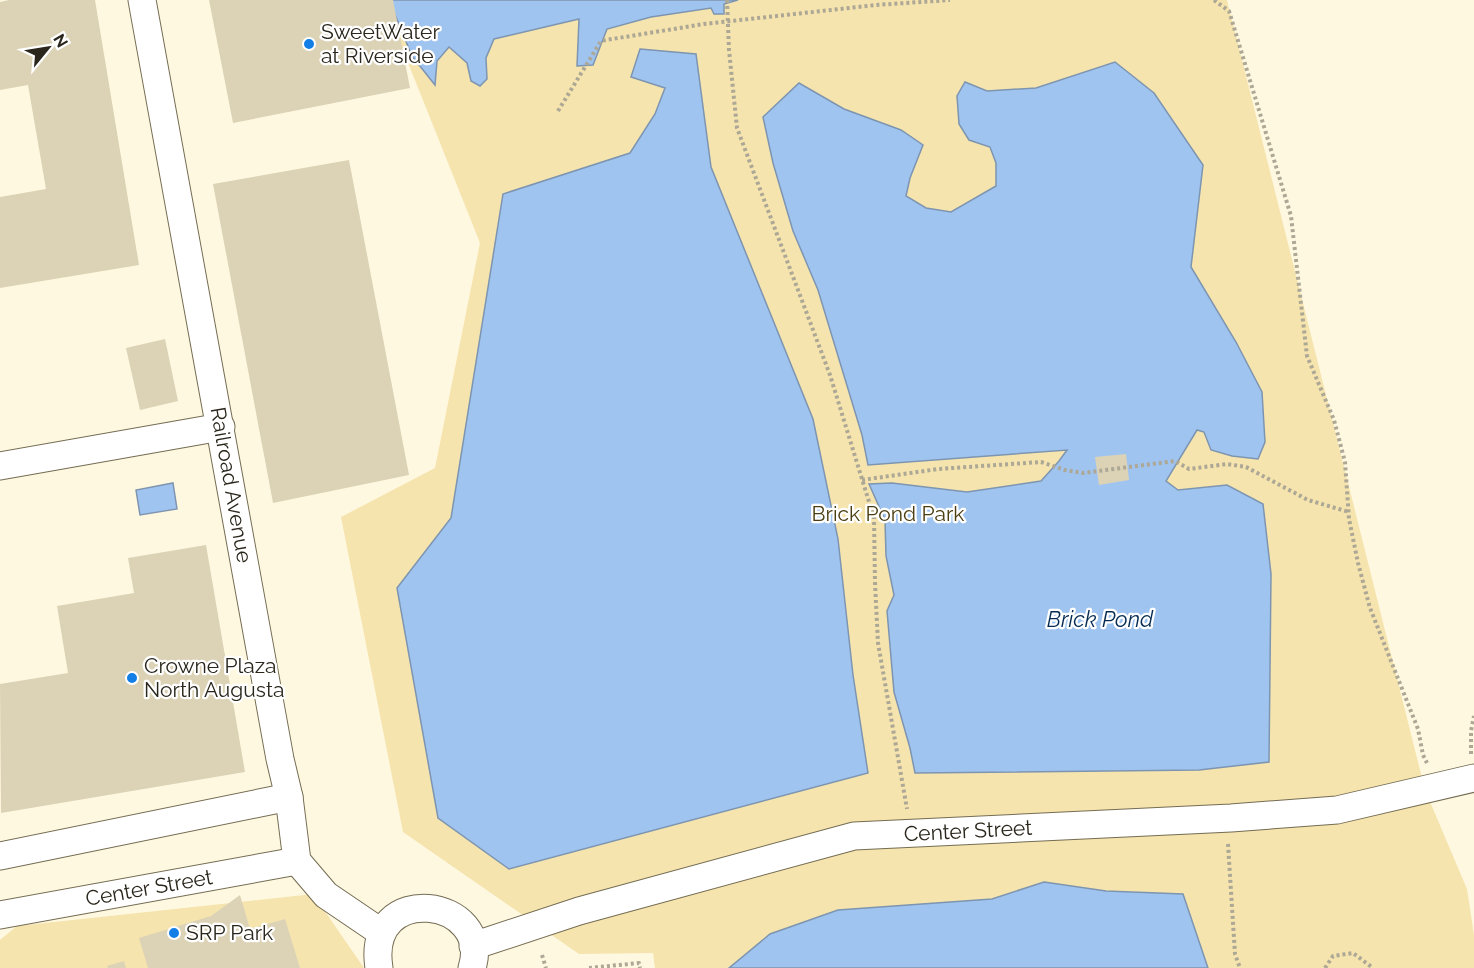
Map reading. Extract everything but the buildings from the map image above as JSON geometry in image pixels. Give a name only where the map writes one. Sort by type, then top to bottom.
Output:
[{"type":"street","name":"Railroad Avenue","points":[[142,0],[280,759],[289,797],[297,861]]},
{"type":"street","points":[[0,466],[221,427]]},
{"type":"street","name":"Center Street","points":[[472,957],[579,911],[854,836],[1231,818],[1336,810],[1472,768]]},
{"type":"street","points":[[0,856],[289,797]]},
{"type":"street","points":[[297,861],[326,895],[382,933]]},
{"type":"street","name":"Center Street","points":[[0,915],[297,861]]},
{"type":"street","points":[[379,968],[378,938],[399,914],[413,908],[429,907],[444,910],[457,919],[467,931],[472,957]]},
{"type":"path","points":[[727,0],[729,50],[737,128],[830,375],[874,518],[878,643],[908,814]]},
{"type":"path","points":[[558,111],[601,41],[675,27],[876,5],[950,0]]},
{"type":"path","points":[[1214,0],[1229,11],[1291,216],[1307,356],[1334,420],[1345,462],[1349,512],[1358,563],[1370,608],[1418,729],[1423,755],[1428,765]]},
{"type":"path","points":[[862,480],[938,469],[1041,462],[1083,473],[1175,462],[1189,469],[1227,464],[1246,467],[1308,500],[1349,512]]},
{"type":"path","points":[[1472,768],[1471,731],[1474,716]]},
{"type":"path","points":[[1228,844],[1234,954],[1240,968]]},
{"type":"path","points":[[1325,968],[1333,956],[1353,953],[1373,968]]},
{"type":"path","points":[[542,955],[546,968]]},
{"type":"path","points":[[589,968],[639,963],[640,968]]},
{"type":"green space","name":"Brick Pond Park","points":[[383,0],[1227,0],[1425,790],[1467,889],[1474,935],[1474,968],[655,968],[653,953],[579,954],[403,832],[341,517],[435,468],[480,243]]},
{"type":"green space","name":"SRP Park","points":[[313,894],[364,968],[0,968],[0,940],[17,926]]},
{"type":"water","points":[[389,0],[738,0],[724,4],[724,14],[714,14],[711,8],[651,17],[607,29],[593,65],[577,66],[579,19],[494,39],[486,58],[487,79],[480,86],[471,81],[467,63],[449,47],[437,61],[435,85],[412,56]]},
{"type":"water","points":[[640,49],[696,54],[711,167],[813,419],[838,539],[853,675],[868,773],[509,869],[438,818],[397,588],[451,518],[503,194],[630,153],[655,114],[665,88],[631,77]]},
{"type":"water","name":"Brick Pond","points":[[1115,62],[1154,93],[1203,165],[1191,267],[1236,342],[1262,392],[1265,442],[1258,459],[1232,456],[1211,450],[1204,432],[1197,430],[1166,481],[1178,490],[1227,485],[1263,504],[1271,574],[1269,762],[1199,770],[915,773],[894,692],[887,611],[894,595],[886,556],[885,520],[869,484],[892,483],[967,492],[1041,481],[1067,450],[868,465],[862,435],[818,290],[793,231],[773,163],[763,117],[799,83],[844,109],[901,130],[923,145],[910,178],[906,196],[926,208],[951,212],[996,186],[996,163],[990,147],[969,140],[959,124],[957,96],[965,82],[987,91],[1036,88]]},
{"type":"water","points":[[173,483],[177,509],[140,515],[136,490]]},
{"type":"water","points":[[1044,882],[1106,891],[1183,894],[1208,968],[729,968],[770,934],[838,910],[992,899]]},
{"type":"place","name":"SweetWater at Riverside","points":[[309,44]]},
{"type":"place","name":"Crowne Plaza North Augusta","points":[[132,678]]},
{"type":"place","name":"SRP Park","points":[[174,933]]}]
